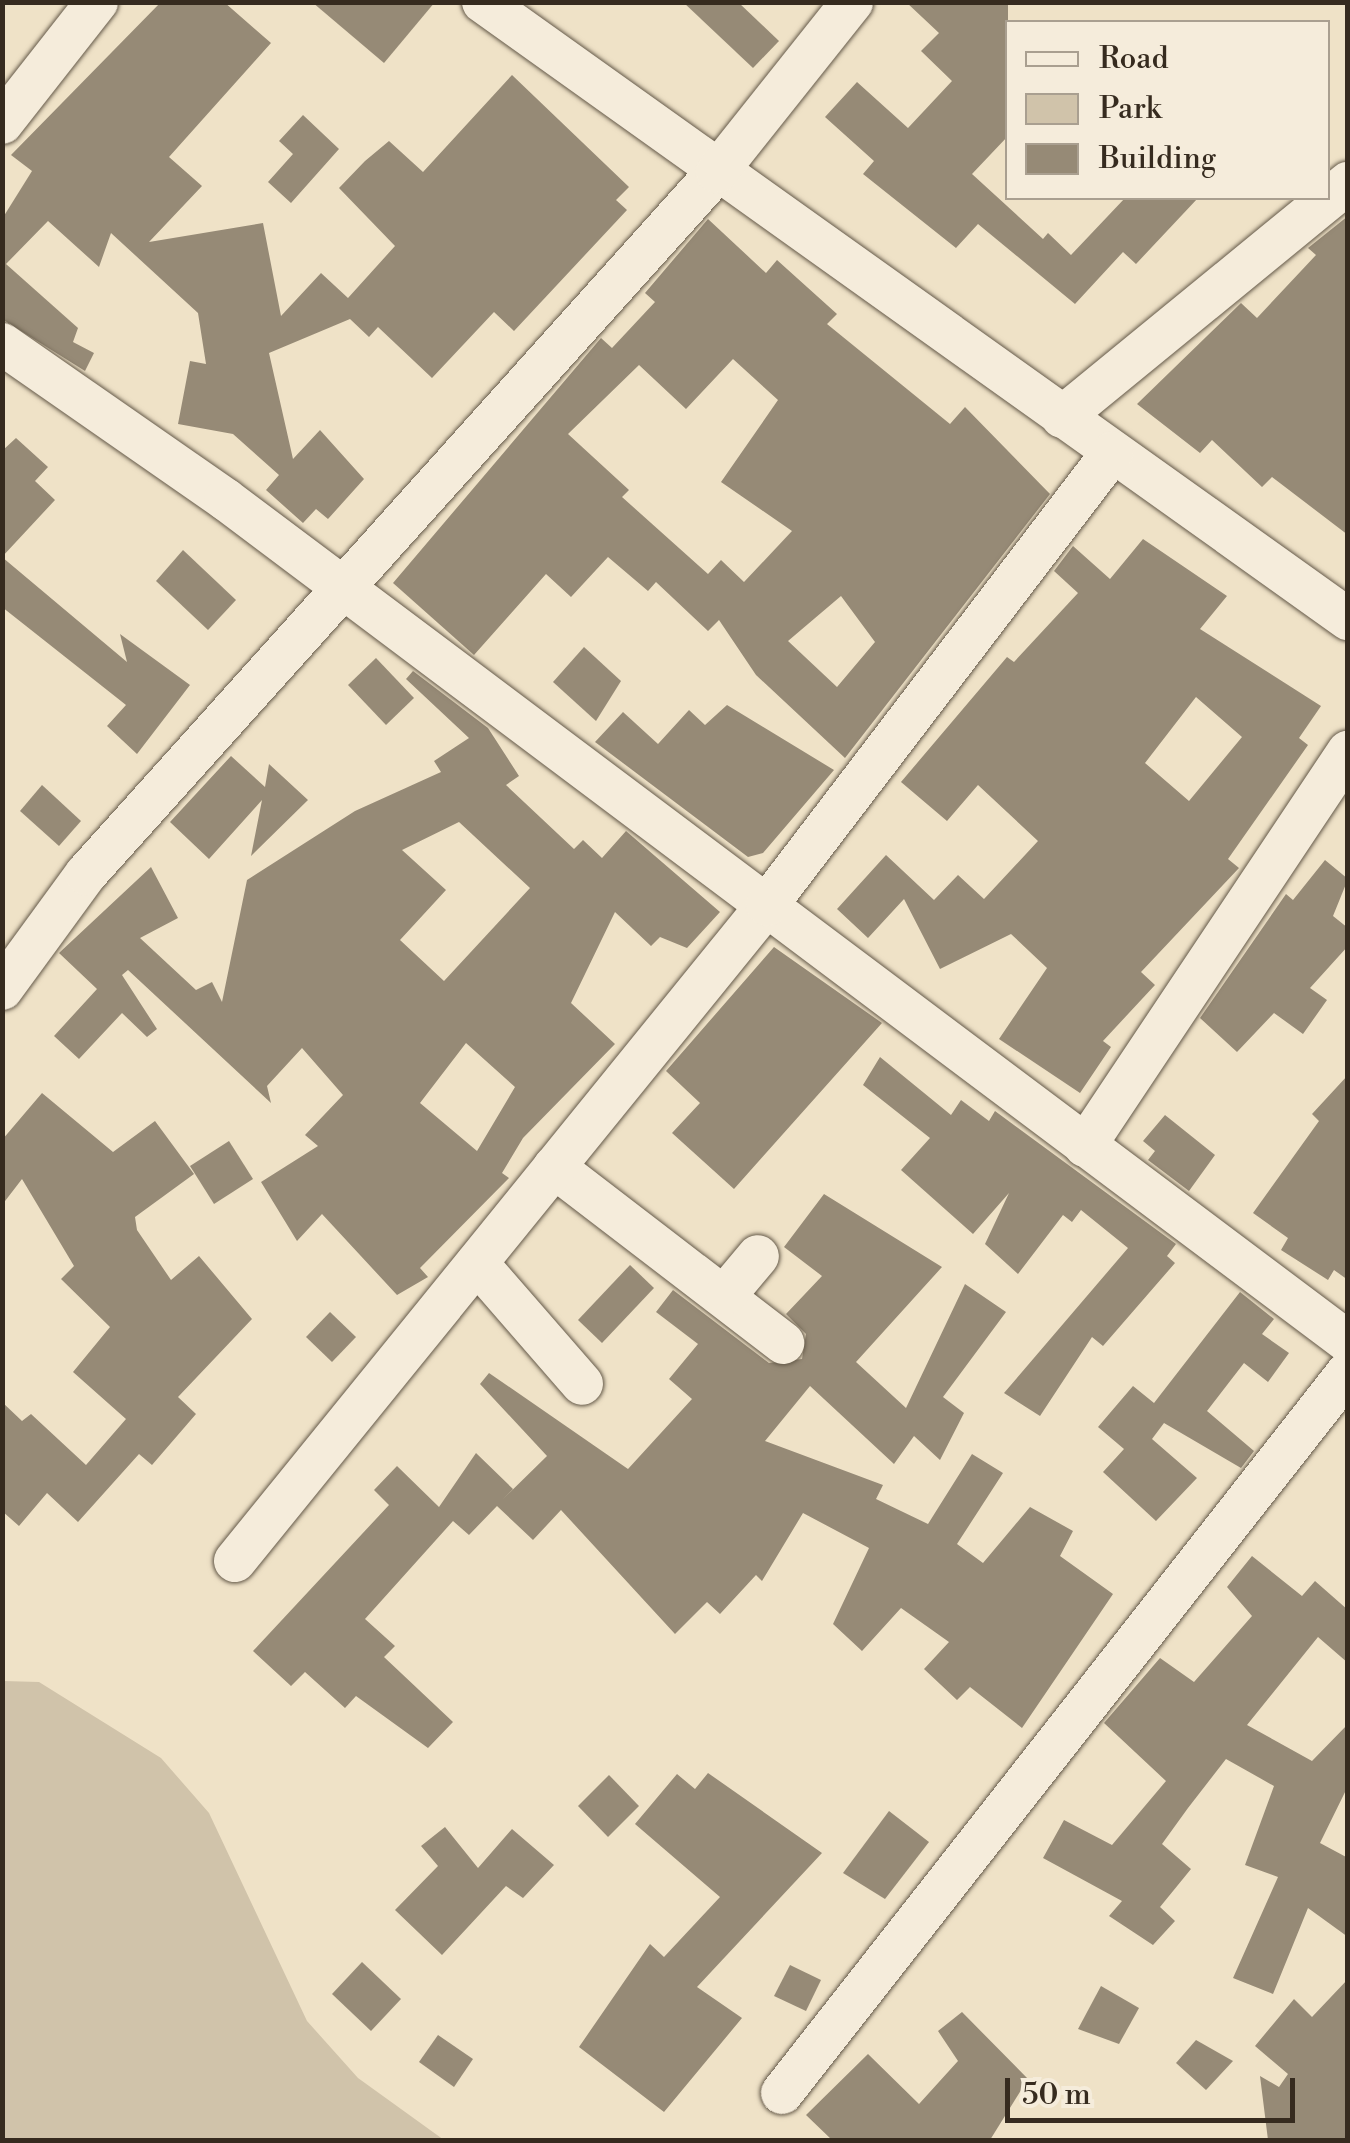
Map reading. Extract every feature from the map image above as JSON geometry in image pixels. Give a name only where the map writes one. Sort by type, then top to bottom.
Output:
[{"type":"street","points":[[2,123],[97,2]]},
{"type":"street","points":[[483,2],[1348,619]]},
{"type":"street","points":[[2,990],[86,874],[348,592],[717,172],[852,2]]},
{"type":"street","points":[[1062,416],[1327,200]]},
{"type":"street","points":[[2,344],[348,592],[1348,1342]]},
{"type":"street","points":[[235,1562],[767,905],[1112,454]]},
{"type":"street","points":[[1085,1146],[1348,752]]},
{"type":"street","points":[[554,1168],[727,1293],[783,1343]]},
{"type":"street","points":[[727,1293],[758,1256]]},
{"type":"street","points":[[477,1264],[582,1384]]},
{"type":"street","points":[[782,2093],[1348,1372]]},
{"type":"green space","points":[[3,1681],[39,1682],[161,1758],[209,1813],[307,2021],[358,2078],[444,2140],[3,2140]]},
{"type":"building","points":[[161,2],[224,2],[271,43],[169,157],[202,186],[149,242],[263,223],[281,316],[321,273],[348,298],[395,246],[339,188],[389,141],[423,172],[512,75],[629,187],[616,200],[627,210],[514,331],[494,312],[432,378],[378,327],[369,337],[350,319],[269,353],[293,459],[320,430],[364,479],[328,519],[316,509],[303,523],[266,490],[279,475],[233,434],[178,424],[190,361],[206,364],[198,313],[111,233],[99,267],[48,221],[6,264],[78,328],[73,342],[94,353],[85,371],[2,319],[2,219],[32,171],[11,155]]},
{"type":"building","points":[[312,2],[435,2],[384,63]]},
{"type":"building","points":[[683,2],[738,2],[779,41],[753,68]]},
{"type":"building","points":[[906,2],[1008,2],[1005,139],[972,174],[1043,239],[1048,233],[1071,255],[1123,200],[1196,200],[1136,264],[1123,252],[1075,304],[978,224],[956,248],[863,174],[874,161],[825,117],[857,82],[908,128],[952,81],[921,51],[939,33]]},
{"type":"building","points":[[303,115],[339,149],[291,203],[268,182],[293,154],[279,141]]},
{"type":"building","points":[[1348,216],[1348,535],[1272,477],[1262,487],[1212,440],[1200,453],[1137,404],[1241,303],[1257,318],[1316,255],[1308,248]]},
{"type":"building","points":[[708,219],[766,273],[777,260],[837,314],[827,324],[950,424],[965,407],[1050,494],[845,758],[756,675],[719,620],[708,631],[656,582],[648,591],[608,557],[571,597],[546,574],[474,655],[393,583],[601,338],[612,348],[655,302],[645,293]],"holes":[[[733,359],[778,400],[721,482],[792,531],[744,582],[721,560],[708,574],[622,497],[629,490],[568,434],[639,365],[686,409]],[[841,596],[875,642],[837,687],[788,641]]]},
{"type":"building","points":[[16,438],[48,467],[35,481],[55,500],[2,557],[2,451]]},
{"type":"building","points":[[1143,539],[1227,596],[1200,629],[1321,706],[1299,738],[1308,745],[1228,859],[1239,868],[1141,972],[1155,985],[1103,1041],[1111,1047],[1080,1093],[999,1039],[1047,968],[1011,934],[940,969],[904,899],[868,938],[837,909],[886,855],[934,900],[958,875],[984,899],[1038,841],[978,785],[947,821],[901,782],[1007,657],[1014,662],[1078,593],[1054,571],[1073,546],[1110,579]],"holes":[[[1196,697],[1242,737],[1189,801],[1145,763]]]},
{"type":"building","points":[[183,550],[236,600],[208,630],[156,581]]},
{"type":"building","points":[[2,557],[127,662],[120,634],[190,685],[137,754],[107,726],[126,705],[2,607]]},
{"type":"building","points":[[584,647],[621,681],[596,721],[553,682]]},
{"type":"building","points":[[376,658],[414,698],[386,725],[348,685]]},
{"type":"building","points":[[413,671],[488,728],[519,776],[506,785],[574,849],[583,840],[602,858],[626,831],[720,912],[687,948],[660,937],[651,946],[615,912],[571,1003],[615,1044],[523,1138],[502,1173],[509,1178],[420,1268],[428,1277],[397,1295],[322,1214],[297,1241],[261,1182],[318,1146],[305,1135],[343,1095],[302,1048],[267,1086],[271,1103],[128,970],[122,975],[157,1029],[147,1037],[122,1013],[79,1059],[54,1036],[97,989],[59,953],[151,867],[178,918],[140,938],[196,990],[212,982],[222,1002],[247,880],[355,811],[441,772],[434,761],[469,738],[406,679]],"holes":[[[459,822],[530,888],[444,981],[400,940],[446,890],[402,850]],[[466,1043],[515,1087],[477,1151],[420,1103]]]},
{"type":"building","points":[[727,705],[834,770],[763,853],[748,857],[595,742],[623,712],[658,744],[689,710],[705,725]]},
{"type":"building","points":[[231,756],[265,787],[269,764],[308,800],[251,856],[262,800],[209,859],[170,822]]},
{"type":"building","points":[[42,785],[81,821],[59,846],[20,811]]},
{"type":"building","points":[[1325,860],[1348,879],[1333,916],[1348,928],[1348,946],[1310,988],[1327,1000],[1303,1034],[1274,1013],[1237,1052],[1200,1018],[1286,894],[1293,900]]},
{"type":"building","points":[[774,947],[882,1023],[734,1189],[672,1133],[700,1103],[666,1071]]},
{"type":"building","points":[[880,1057],[951,1115],[961,1100],[989,1121],[995,1111],[1176,1244],[1167,1256],[1175,1263],[1103,1346],[1092,1337],[1040,1416],[1004,1393],[1128,1248],[1081,1210],[1072,1222],[1063,1215],[1018,1274],[985,1244],[1009,1193],[973,1234],[901,1170],[930,1138],[863,1085]]},
{"type":"building","points":[[1348,1075],[1348,1280],[1334,1270],[1328,1280],[1281,1250],[1288,1238],[1253,1213],[1319,1121],[1312,1114]]},
{"type":"building","points":[[42,1093],[113,1152],[155,1121],[194,1174],[135,1217],[137,1230],[171,1280],[199,1256],[252,1319],[178,1397],[196,1414],[152,1465],[139,1454],[78,1522],[47,1493],[19,1526],[2,1511],[2,1402],[22,1421],[31,1414],[86,1465],[126,1419],[73,1372],[110,1327],[61,1279],[74,1266],[22,1179],[2,1205],[2,1140]]},
{"type":"building","points":[[1165,1115],[1215,1155],[1189,1191],[1148,1160],[1155,1151],[1143,1141]]},
{"type":"building","points":[[229,1141],[253,1179],[214,1204],[190,1166]]},
{"type":"building","points":[[824,1194],[942,1267],[856,1362],[906,1408],[965,1284],[1006,1312],[943,1397],[964,1413],[940,1460],[914,1436],[894,1464],[810,1386],[765,1441],[883,1485],[876,1499],[928,1524],[972,1454],[1003,1473],[957,1544],[983,1563],[1030,1507],[1073,1531],[1060,1556],[1113,1594],[1022,1728],[970,1687],[957,1700],[924,1669],[949,1642],[901,1608],[862,1651],[833,1624],[869,1548],[803,1513],[762,1581],[756,1575],[720,1614],[707,1602],[675,1634],[561,1510],[533,1540],[497,1506],[469,1535],[453,1521],[365,1619],[395,1646],[384,1657],[453,1722],[428,1748],[356,1696],[345,1708],[305,1672],[291,1686],[253,1651],[389,1505],[374,1490],[397,1466],[439,1507],[476,1453],[513,1489],[501,1501],[547,1456],[480,1384],[489,1373],[628,1469],[692,1399],[669,1379],[698,1344],[656,1312],[673,1290],[769,1363],[802,1359],[806,1334],[786,1314],[822,1276],[784,1247]]},
{"type":"building","points":[[630,1265],[654,1288],[602,1343],[578,1320]]},
{"type":"building","points":[[1240,1292],[1274,1319],[1262,1334],[1289,1353],[1268,1382],[1244,1363],[1207,1411],[1254,1451],[1241,1468],[1164,1423],[1152,1439],[1197,1478],[1156,1521],[1103,1472],[1124,1449],[1098,1427],[1133,1386],[1154,1403]]},
{"type":"building","points":[[330,1312],[356,1337],[332,1362],[306,1337]]},
{"type":"building","points":[[1252,1556],[1302,1596],[1315,1581],[1348,1610],[1348,1663],[1318,1637],[1247,1725],[1312,1761],[1348,1724],[1348,1786],[1320,1843],[1348,1858],[1348,1937],[1308,1908],[1273,1994],[1233,1978],[1278,1877],[1245,1865],[1274,1786],[1226,1759],[1188,1808],[1162,1844],[1191,1869],[1160,1907],[1175,1921],[1153,1945],[1109,1916],[1122,1901],[1043,1858],[1064,1820],[1112,1845],[1166,1781],[1104,1723],[1160,1658],[1194,1682],[1252,1616],[1227,1587]]},
{"type":"building","points":[[708,1773],[822,1853],[697,1987],[742,2018],[664,2112],[579,2047],[650,1944],[664,1957],[720,1897],[635,1824],[677,1774],[695,1789]]},
{"type":"building","points":[[609,1775],[639,1806],[608,1837],[578,1806]]},
{"type":"building","points":[[889,1811],[929,1842],[885,1899],[843,1873]]},
{"type":"building","points":[[445,1827],[478,1868],[512,1829],[554,1865],[523,1898],[506,1886],[442,1955],[395,1910],[438,1866],[421,1846]]},
{"type":"building","points":[[362,1962],[401,1999],[371,2031],[332,1994]]},
{"type":"building","points":[[790,1965],[821,1980],[806,2011],[774,1996]]},
{"type":"building","points":[[1348,1979],[1348,2140],[1268,2140],[1260,2076],[1279,2087],[1288,2074],[1255,2046],[1294,1999],[1312,2017]]},
{"type":"building","points":[[1101,1986],[1139,2008],[1119,2044],[1078,2029]]},
{"type":"building","points":[[962,2012],[1028,2079],[990,2140],[832,2140],[806,2115],[868,2054],[919,2104],[958,2061],[938,2031]]},
{"type":"building","points":[[438,2035],[473,2059],[454,2087],[419,2062]]},
{"type":"building","points":[[1196,2040],[1233,2061],[1206,2090],[1176,2063]]}]
